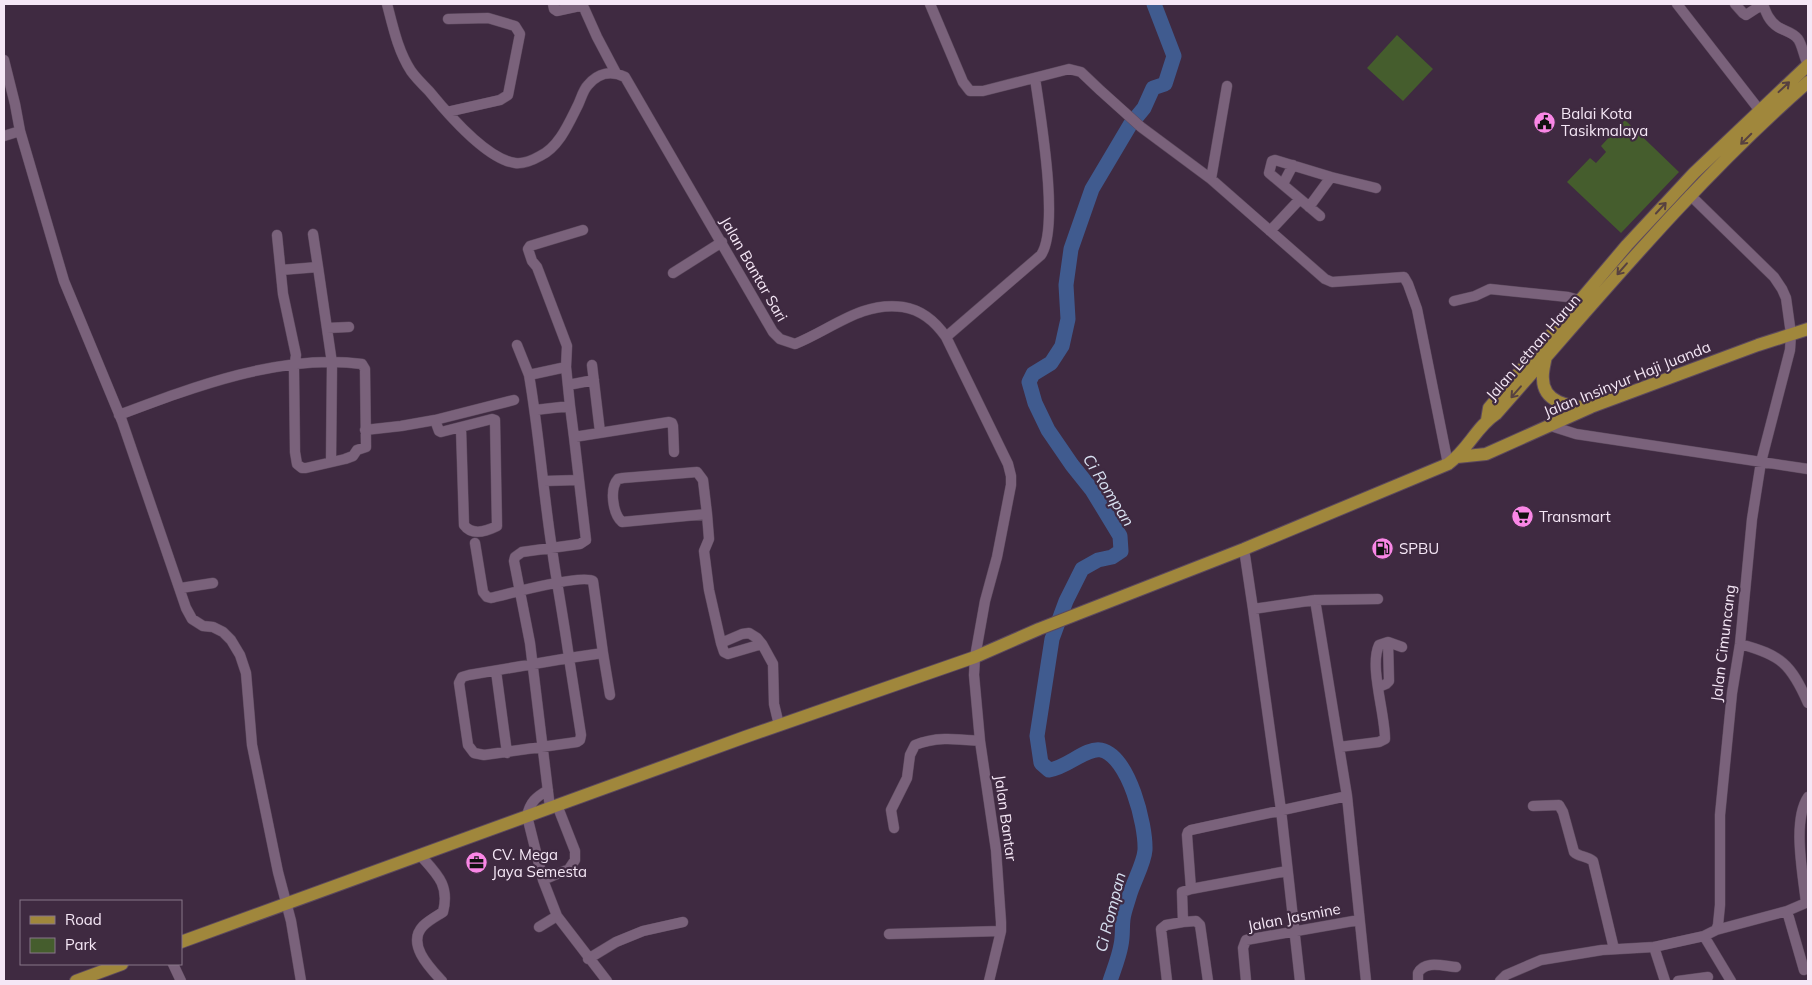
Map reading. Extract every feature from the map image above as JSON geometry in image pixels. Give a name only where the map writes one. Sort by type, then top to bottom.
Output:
[{"type":"main road","points":[[1763,114],[1808,65]]},
{"type":"main road","name":"Jalan Letnan Harun","points":[[1487,420],[1496,414],[1546,356],[1694,173],[1763,114],[1808,82]]},
{"type":"main road","name":"Jalan Letnan Harun","points":[[1487,420],[1489,408],[1579,300],[1690,195],[1763,114]]},
{"type":"main road","name":"Jalan Insinyur Haji Juanda","points":[[1453,461],[1486,454],[1591,407],[1808,329]]},
{"type":"main road","points":[[1546,356],[1542,380],[1546,392],[1558,402],[1573,407],[1591,407]]},
{"type":"main road","points":[[182,942],[778,725],[975,657],[1073,616],[1244,549],[1453,461],[1487,420]]},
{"type":"main road","points":[[76,981],[119,965]]},
{"type":"street","points":[[387,4],[395,36],[411,71],[480,146],[506,161],[516,164],[525,163],[542,156],[552,147],[573,116],[587,86],[602,74],[616,73]]},
{"type":"street","name":"Jalan Bantar Sari","points":[[553,4],[556,11],[580,6],[584,8],[616,73],[625,77],[773,332],[780,339],[796,344],[866,309],[888,305],[910,308],[926,314],[946,337],[1002,451],[1011,476],[1011,485],[975,657]]},
{"type":"street","points":[[930,4],[963,82],[970,91],[983,92],[1066,69],[1081,72],[1142,127],[1211,180],[1316,272],[1329,281],[1372,280],[1402,276],[1417,309],[1453,461]]},
{"type":"street","points":[[1735,4],[1746,15],[1763,4],[1770,19],[1800,41],[1803,55],[1808,65]]},
{"type":"street","points":[[1680,5],[1763,114]]},
{"type":"street","points":[[447,112],[500,100],[508,95],[520,34],[515,26],[488,18],[448,18]]},
{"type":"street","points":[[4,60],[16,104],[20,131],[64,281],[119,415],[181,588],[186,608],[192,619],[203,626],[213,627],[223,632],[231,640],[240,655],[246,673],[252,745],[278,872],[287,904],[301,981]]},
{"type":"street","points":[[946,337],[1041,255],[1045,248],[1048,226],[1048,187],[1035,78]]},
{"type":"street","points":[[1211,180],[1227,86]]},
{"type":"street","points":[[4,136],[20,131]]},
{"type":"street","points":[[1320,216],[1269,173],[1272,161],[1276,160],[1331,177],[1376,188]]},
{"type":"street","points":[[1282,184],[1293,165]]},
{"type":"street","points":[[1310,207],[1331,177]]},
{"type":"street","name":"Jalan Cimuncang","points":[[1690,195],[1774,277],[1786,298],[1791,334],[1788,365],[1761,462],[1752,519],[1740,644],[1732,694],[1720,815],[1720,905],[1716,930]]},
{"type":"street","points":[[1270,231],[1300,199]]},
{"type":"street","points":[[543,880],[569,869],[575,860],[574,851],[548,790],[532,664],[521,591],[514,561],[522,552],[580,544],[586,540],[566,367],[567,346],[528,248],[583,230]]},
{"type":"street","points":[[313,234],[332,363],[332,462]]},
{"type":"street","points":[[119,415],[202,384],[295,365],[308,363],[362,364],[365,369],[366,447],[357,450],[353,456],[332,462],[306,468],[302,468],[297,464],[295,452],[295,365],[295,344],[284,300],[277,235]]},
{"type":"street","points":[[673,273],[722,242]]},
{"type":"street","points":[[281,270],[318,267]]},
{"type":"street","points":[[1454,301],[1476,296],[1490,289],[1554,295],[1579,300]]},
{"type":"street","points":[[327,328],[349,327]]},
{"type":"street","points":[[517,344],[529,375],[535,410],[552,548],[558,583],[569,658],[581,735],[580,740],[573,743],[508,753],[479,755],[470,749],[459,683],[462,677],[496,670],[569,658],[603,652]]},
{"type":"street","points":[[592,364],[600,432]]},
{"type":"street","points":[[529,375],[566,367]]},
{"type":"street","points":[[568,385],[594,380]]},
{"type":"street","points":[[366,430],[435,420],[514,400]]},
{"type":"street","points":[[535,410],[570,406]]},
{"type":"street","points":[[435,420],[440,432],[492,419],[495,420],[497,526],[478,532],[466,528],[464,525],[461,428]]},
{"type":"street","points":[[574,437],[669,422],[673,426],[674,452]]},
{"type":"street","points":[[1551,426],[1576,434],[1808,469]]},
{"type":"street","points":[[707,514],[622,522],[616,515],[613,487],[618,479],[623,478],[697,472],[703,480],[707,514],[709,539],[704,551],[709,590],[724,652],[728,654],[762,644]]},
{"type":"street","points":[[544,481],[578,480]]},
{"type":"street","points":[[475,543],[485,595],[490,598],[558,583],[584,579],[593,581],[610,695]]},
{"type":"street","points":[[1244,549],[1281,810],[1300,981]]},
{"type":"street","points":[[181,588],[213,582]]},
{"type":"street","points":[[1253,609],[1315,600],[1378,599]]},
{"type":"street","points":[[1315,600],[1347,796],[1366,981]]},
{"type":"street","points":[[721,643],[742,634],[749,634],[757,638],[762,644],[773,664],[774,704],[778,725]]},
{"type":"street","points":[[1339,747],[1378,742],[1385,738],[1379,687],[1389,681],[1388,642],[1402,647]]},
{"type":"street","points":[[1740,644],[1766,652],[1788,666],[1795,674],[1808,703]]},
{"type":"street","name":"Jalan Bantar","points":[[975,657],[974,675],[980,741],[996,850],[1001,931],[989,981]]},
{"type":"street","points":[[496,670],[508,753]]},
{"type":"street","points":[[894,828],[891,810],[907,778],[910,755],[915,745],[930,739],[953,738],[980,741]]},
{"type":"street","points":[[548,790],[529,806],[527,816],[543,880],[558,916],[607,981]]},
{"type":"street","points":[[1191,889],[1188,832],[1347,796]]},
{"type":"street","points":[[1500,981],[1506,975],[1541,960],[1614,949],[1654,947],[1689,940],[1716,930],[1787,911],[1807,903],[1799,824],[1803,806],[1808,797]]},
{"type":"street","points":[[1533,806],[1559,805],[1563,812],[1574,852],[1593,861],[1614,949]]},
{"type":"street","points":[[420,855],[437,874],[444,887],[446,900],[443,912],[422,927],[418,937],[419,949],[428,965],[442,981]]},
{"type":"street","points":[[1182,922],[1182,892],[1287,871]]},
{"type":"street","points":[[1787,911],[1804,970]]},
{"type":"street","points":[[539,927],[558,916]]},
{"type":"street","name":"Jalan Jasmine","points":[[1246,981],[1243,948],[1246,940],[1359,920]]},
{"type":"street","points":[[1167,981],[1161,929],[1163,926],[1196,921],[1200,925],[1208,981]]},
{"type":"street","points":[[588,958],[616,942],[643,931],[683,922]]},
{"type":"street","points":[[889,934],[1001,931]]},
{"type":"street","points":[[1704,936],[1731,981]]},
{"type":"street","points":[[1654,947],[1665,981]]},
{"type":"street","points":[[173,965],[181,981]]},
{"type":"street","points":[[1418,981],[1418,972],[1423,966],[1432,965],[1456,968]]},
{"type":"street","points":[[1678,981],[1708,977]]},
{"type":"green space","points":[[1397,35],[1433,69],[1403,101],[1367,68]]},
{"type":"green space","points":[[1625,120],[1679,172],[1621,233],[1567,182],[1590,158],[1596,163],[1606,152],[1601,146]]},
{"type":"waterway","name":"Ci Rompan","points":[[1110,981],[1120,950],[1125,910],[1141,867],[1145,850],[1145,839],[1139,809],[1127,778],[1120,765],[1111,755],[1101,750],[1095,750],[1083,754],[1063,766],[1049,770],[1041,763],[1037,736],[1052,639],[1066,601],[1082,569],[1098,560],[1112,557],[1121,551],[1120,536],[1092,490],[1048,430],[1035,403],[1029,382],[1033,374],[1051,363],[1062,346],[1068,319],[1066,285],[1071,249],[1092,189],[1130,125],[1144,108],[1153,88],[1165,84],[1174,56],[1154,4]]},
{"type":"place","name":"Balai Kota Tasikmalaya","points":[[1545,122]]},
{"type":"place","name":"Transmart","points":[[1523,516]]},
{"type":"place","name":"SPBU","points":[[1383,548]]},
{"type":"place","name":"CV. Mega Jaya Semesta","points":[[476,863]]}]
